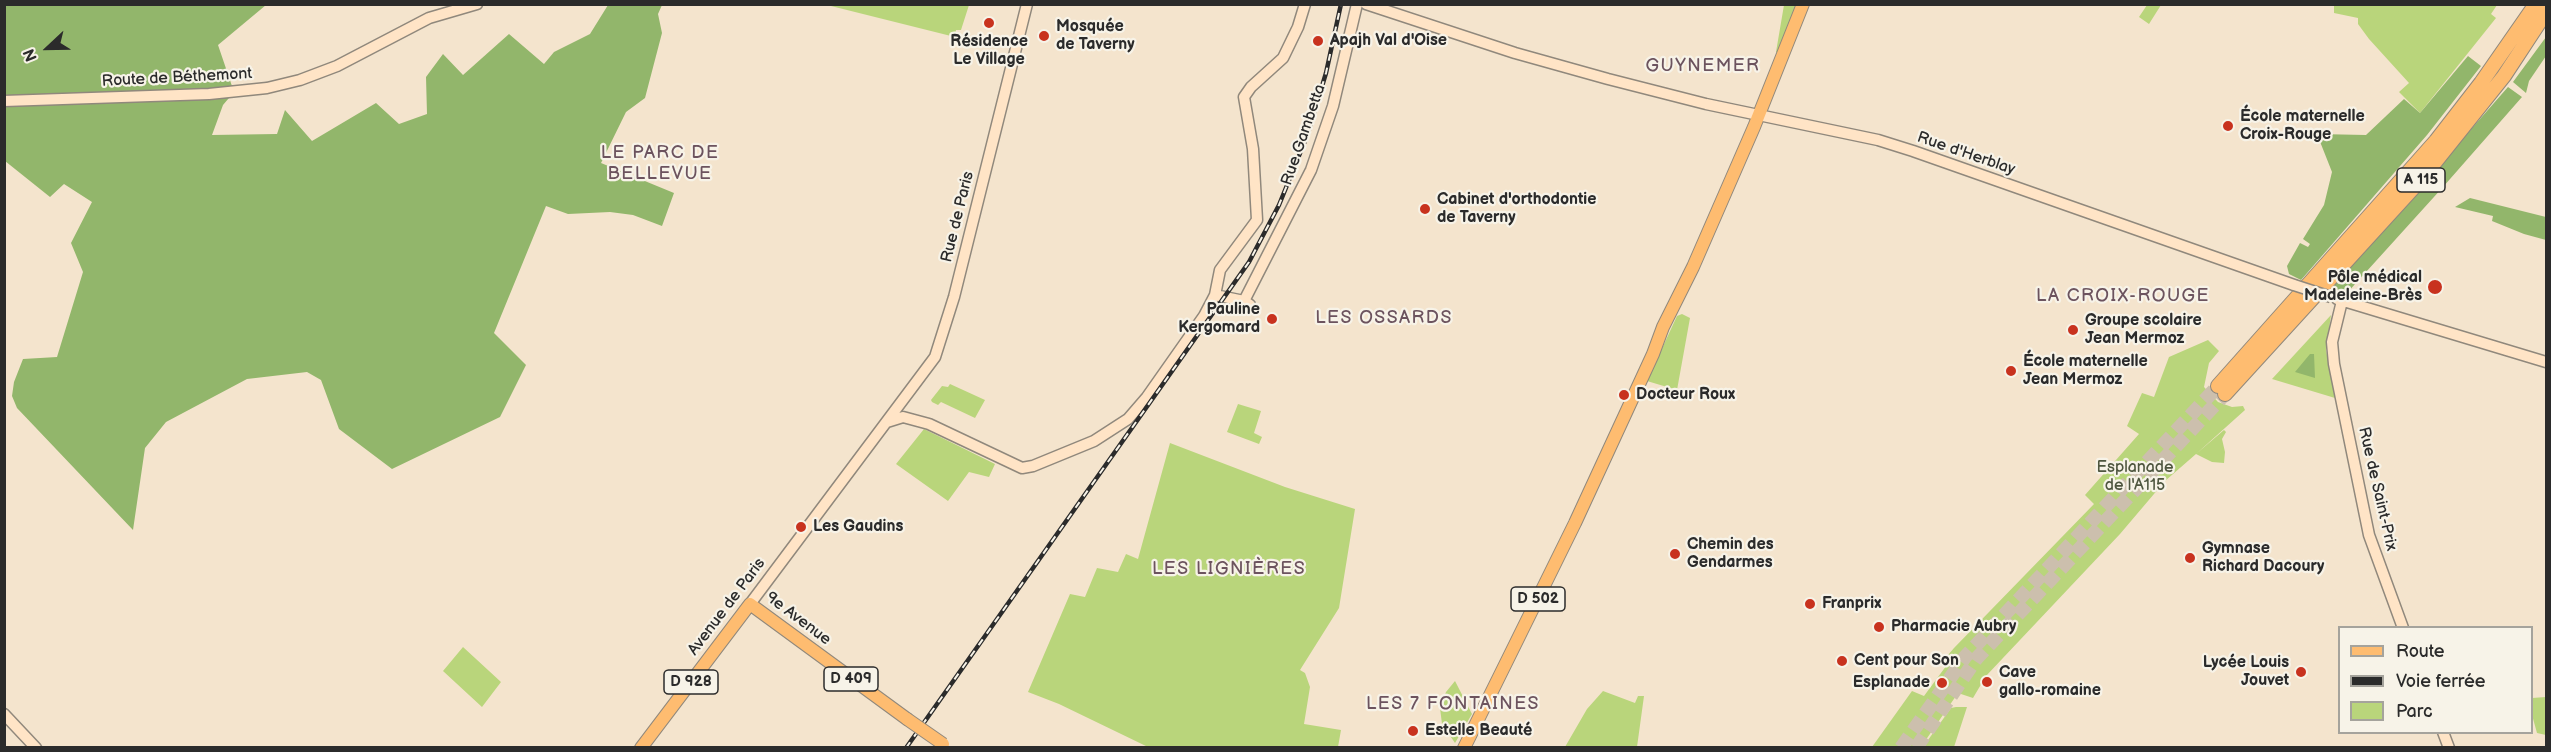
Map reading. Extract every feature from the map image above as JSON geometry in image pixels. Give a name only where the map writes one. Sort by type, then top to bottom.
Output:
[{"type":"highway","points":[[2501,56],[2528,4]]},
{"type":"highway","name":"A 115","points":[[2536,4],[2501,56],[2436,141],[2222,390],[2424,176],[2504,76],[2547,12]]},
{"type":"highway","points":[[2504,76],[2520,63],[2547,26]]},
{"type":"main road","name":"D 502","points":[[1464,747],[1548,581],[1653,354],[1663,327],[1693,267],[1755,114],[1803,4]]},
{"type":"main road","name":"9e Avenue","points":[[750,604],[945,746]]},
{"type":"main road","name":"Avenue de Paris","points":[[641,747],[750,604]]},
{"type":"main road","name":"D 502","points":[[1457,747],[1480,704],[1491,691]]},
{"type":"street","name":"Route de Béthemont","points":[[4,101],[209,94],[267,88],[300,80],[337,66],[429,18],[477,4]]},
{"type":"street","name":"Rue de Paris","points":[[887,422],[935,357],[948,321],[1027,4]]},
{"type":"street","points":[[887,422],[903,417],[929,424],[1022,468],[1033,466],[1094,441],[1128,419],[1147,397],[1204,316],[1215,295],[1220,270],[1257,220],[1253,149],[1244,98],[1251,87],[1283,58],[1298,27],[1305,4]]},
{"type":"street","name":"Rue Gambetta","points":[[1215,295],[1247,303],[1311,170],[1333,106],[1358,4]]},
{"type":"street","name":"Rue d'Herblay","points":[[1366,4],[1515,53],[1694,101],[1878,140],[2294,285],[2547,362]]},
{"type":"street","name":"Rue de Saint-Prix","points":[[2340,300],[2332,342],[2333,354],[2369,535],[2403,626]]},
{"type":"street","points":[[904,398],[903,409],[914,419]]},
{"type":"street","name":"Avenue de Paris","points":[[750,604],[887,422]]},
{"type":"street","points":[[4,714],[36,747]]},
{"type":"green space","points":[[4,5],[266,5],[218,45],[234,92],[223,105],[212,135],[277,134],[285,110],[312,141],[376,103],[399,124],[427,114],[426,77],[443,54],[463,75],[509,34],[544,64],[554,52],[590,34],[608,5],[662,5],[658,14],[662,33],[645,98],[626,112],[601,163],[674,193],[662,226],[633,215],[610,212],[568,214],[546,206],[494,333],[526,365],[500,417],[392,469],[339,429],[321,380],[307,372],[247,379],[166,422],[145,448],[133,530],[17,408],[12,396],[14,382],[23,359],[57,357],[83,272],[71,243],[92,202],[64,184],[50,197],[5,161]]},
{"type":"green space","points":[[827,5],[969,5],[961,30],[956,30],[955,37]]},
{"type":"green space","points":[[1784,5],[1798,5],[1779,54],[1776,52]]},
{"type":"green space","points":[[2147,5],[2161,5],[2149,24],[2139,17]]},
{"type":"green space","points":[[2334,5],[2497,5],[2491,14],[2496,18],[2420,113],[2399,92],[2409,83],[2369,39],[2358,24],[2358,18],[2334,13]]},
{"type":"green space","points":[[2546,37],[2546,56],[2529,81],[2526,93],[2513,82]]},
{"type":"green space","points":[[2468,56],[2481,66],[2427,135],[2301,280],[2289,274],[2287,266],[2300,243],[2308,247],[2310,244],[2303,239],[2324,205],[2332,172],[2317,134],[2366,135],[2404,99],[2420,113]]},
{"type":"green space","points":[[2508,87],[2522,97],[2347,293],[2332,288]]},
{"type":"green space","points":[[2470,198],[2546,217],[2546,240],[2492,221],[2493,216],[2455,207]]},
{"type":"green space","points":[[1682,314],[1690,318],[1677,390],[1647,381],[1677,316]]},
{"type":"green space","points":[[2331,315],[2326,350],[2335,398],[2272,379]]},
{"type":"green space","name":"Esplanade de l'A115","points":[[2208,340],[2219,351],[2209,363],[2204,387],[2218,402],[2232,407],[2243,406],[2245,410],[2165,481],[2120,534],[1986,676],[1973,698],[1958,693],[1921,747],[1872,747],[1912,691],[1924,696],[1952,658],[1948,655],[1954,648],[2094,504],[2085,495],[2139,434],[2127,426],[2142,393],[2154,397],[2169,357]]},
{"type":"green space","points":[[2310,354],[2314,354],[2315,378],[2295,372]]},
{"type":"green space","points":[[950,384],[985,400],[975,418],[941,402],[938,405],[932,402],[931,400],[942,386],[948,387]]},
{"type":"green space","points":[[1238,404],[1261,411],[1254,433],[1262,437],[1259,444],[1227,432]]},
{"type":"green space","points":[[924,429],[995,464],[989,477],[969,472],[948,501],[896,464]]},
{"type":"green space","points":[[2224,430],[2226,432],[2222,439],[2225,452],[2224,463],[2212,462],[2196,454]]},
{"type":"green space","points":[[1170,443],[1285,487],[1355,509],[1339,608],[1300,670],[1305,673],[1310,687],[1304,724],[1341,730],[1338,747],[1148,747],[1059,704],[1028,692],[1070,594],[1085,597],[1097,568],[1118,572],[1126,554],[1138,559]]},
{"type":"green space","points":[[463,647],[501,682],[482,707],[443,671]]},
{"type":"green space","points":[[1455,681],[1472,714],[1455,743],[1442,724],[1440,708],[1446,692]]},
{"type":"green space","points":[[1603,691],[1635,703],[1638,696],[1644,696],[1637,747],[1565,747],[1587,709]]},
{"type":"green space","points":[[2546,697],[2546,735],[2537,733],[2533,719],[2533,698]]},
{"type":"green space","points":[[1967,707],[1954,747],[1923,747],[1951,708]]},
{"type":"tunnel","points":[[1901,748],[1965,657],[2218,386]]},
{"type":"tunnel","points":[[1916,748],[1976,659],[2225,394]]},
{"type":"railway","points":[[906,748],[1249,262],[1279,205],[1307,136],[1326,73],[1341,4]]},
{"type":"place","name":"Résidence Le Village","points":[[989,23]]},
{"type":"place","name":"Mosquée de Taverny","points":[[1044,36]]},
{"type":"place","name":"Apajh Val d'Oise","points":[[1318,41]]},
{"type":"place","name":"École maternelle Croix-Rouge","points":[[2228,126]]},
{"type":"place","name":"Cabinet d'orthodontie de Taverny","points":[[1425,209]]},
{"type":"place","name":"Pôle médical Madeleine-Brès","points":[[2435,287]]},
{"type":"place","name":"Pauline Kergomard","points":[[1272,319]]},
{"type":"place","name":"Groupe scolaire Jean Mermoz","points":[[2073,330]]},
{"type":"place","name":"École maternelle Jean Mermoz","points":[[2011,371]]},
{"type":"place","name":"Docteur Roux","points":[[1624,395]]},
{"type":"place","name":"Les Gaudins","points":[[801,527]]},
{"type":"place","name":"Chemin des Gendarmes","points":[[1675,554]]},
{"type":"place","name":"Gymnase Richard Dacoury","points":[[2190,558]]},
{"type":"place","name":"Franprix","points":[[1810,604]]},
{"type":"place","name":"Pharmacie Aubry","points":[[1879,627]]},
{"type":"place","name":"Cent pour Son","points":[[1842,661]]},
{"type":"place","name":"Lycée Louis Jouvet","points":[[2301,672]]},
{"type":"place","name":"Cave gallo-romaine","points":[[1987,682]]},
{"type":"place","name":"Esplanade","points":[[1942,683]]},
{"type":"place","name":"Estelle Beauté","points":[[1413,731]]},
{"type":"district","name":"GUYNEMER","points":[[1703,66]]},
{"type":"district","name":"LE PARC DE BELLEVUE","points":[[660,163]]},
{"type":"district","name":"LA CROIX-ROUGE","points":[[2123,296]]},
{"type":"district","name":"LES OSSARDS","points":[[1384,318]]},
{"type":"district","name":"LES LIGNIÈRES","points":[[1229,569]]},
{"type":"district","name":"LES 7 FONTAINES","points":[[1453,704]]}]
